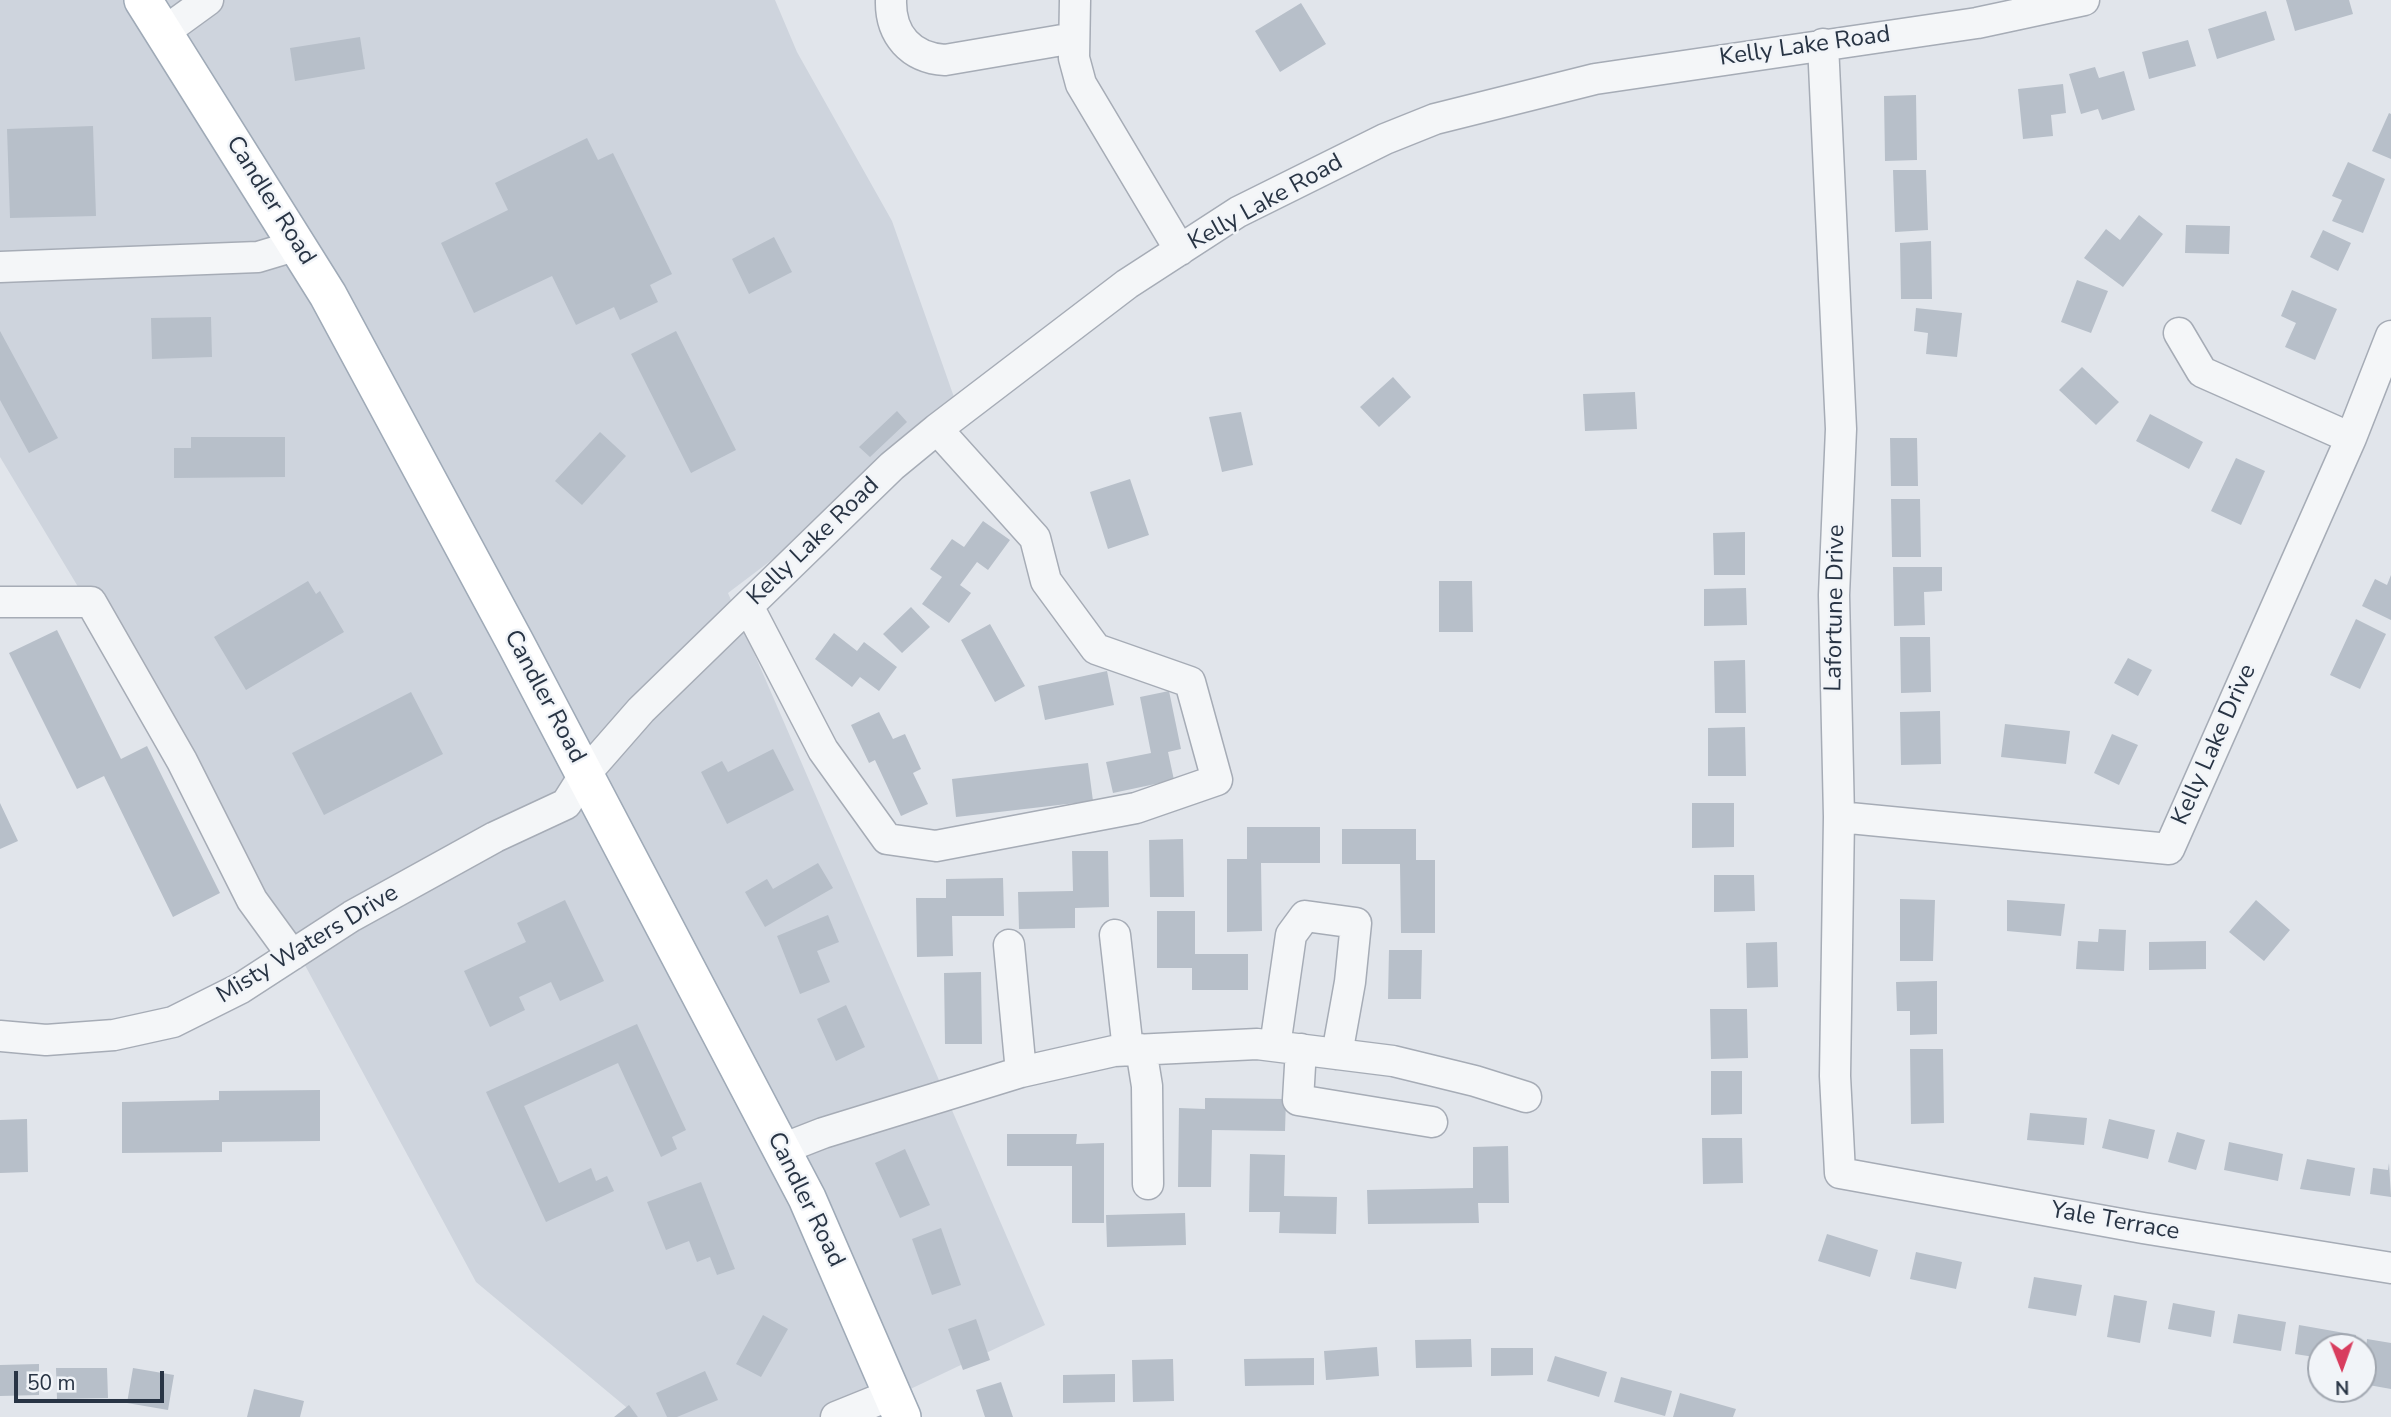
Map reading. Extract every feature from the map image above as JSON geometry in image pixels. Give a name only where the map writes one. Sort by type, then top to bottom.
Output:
[{"type":"main road","name":"Candler Road","points":[[143,0],[328,295],[782,1149],[807,1198],[898,1406]]},
{"type":"street","points":[[164,33],[208,0]]},
{"type":"street","points":[[891,0],[898,33],[907,47],[928,59],[945,60],[1074,38]]},
{"type":"street","points":[[1075,0],[1074,58],[1081,84],[1180,250]]},
{"type":"street","name":"Kelly Lake Road","points":[[585,774],[642,710],[892,466],[1127,284],[1238,212],[1385,139],[1436,120],[1595,79],[1977,23],[2084,0]]},
{"type":"street","name":"Lafortune Drive","points":[[1822,44],[1841,429],[1833,595],[1839,817],[1835,1076],[1840,1173]]},
{"type":"street","points":[[0,267],[258,257],[298,245]]},
{"type":"street","points":[[2179,333],[2202,372],[2351,438]]},
{"type":"street","name":"Kelly Lake Drive","points":[[1839,817],[2169,849],[2351,438],[2391,336]]},
{"type":"street","points":[[748,606],[823,750],[887,839],[936,846],[1136,808],[1217,780],[1190,682],[1096,649],[1046,581],[1035,538],[937,429]]},
{"type":"street","points":[[0,601],[91,602],[181,761],[252,900],[292,955]]},
{"type":"street","name":"Misty Waters Drive","points":[[0,1037],[46,1040],[114,1035],[173,1021],[241,988],[364,909],[495,837],[566,804],[585,774]]},
{"type":"street","points":[[1337,1054],[1350,982],[1356,923],[1305,916],[1291,935],[1288,1048],[1298,1100],[1432,1122]]},
{"type":"street","points":[[1115,935],[1135,1050],[1147,1086],[1148,1184]]},
{"type":"street","points":[[1009,945],[1021,1072]]},
{"type":"street","points":[[782,1149],[823,1133],[1021,1072],[1135,1050],[1257,1044],[1405,1064],[1526,1097]]},
{"type":"street","name":"Yale Terrace","points":[[1840,1173],[2143,1228],[2391,1268]]},
{"type":"street","points":[[836,1417],[898,1406]]},
{"type":"shaded area","points":[[0,0],[775,0],[797,52],[892,221],[961,417],[728,593],[1045,1325],[902,1393],[830,1417],[638,1417],[476,1282],[300,956],[0,457]]},
{"type":"building","points":[[2286,0],[2349,0],[2353,14],[2295,31]]},
{"type":"building","points":[[1301,3],[1326,44],[1280,72],[1255,31]]},
{"type":"building","points":[[2266,11],[2275,40],[2217,59],[2208,29]]},
{"type":"building","points":[[360,37],[365,69],[295,81],[290,48]]},
{"type":"building","points":[[2188,40],[2196,66],[2149,79],[2142,52]]},
{"type":"building","points":[[2095,67],[2099,78],[2124,71],[2135,110],[2102,120],[2098,109],[2081,114],[2069,74]]},
{"type":"building","points":[[2063,84],[2066,113],[2051,115],[2053,136],[2023,139],[2018,89]]},
{"type":"building","points":[[1916,95],[1917,160],[1885,161],[1884,96]]},
{"type":"building","points":[[2389,113],[2391,114],[2391,159],[2372,151]]},
{"type":"building","points":[[93,126],[96,216],[10,218],[7,129]]},
{"type":"building","points":[[587,138],[598,160],[613,153],[672,274],[650,285],[658,302],[620,320],[614,307],[576,325],[552,276],[474,313],[441,243],[508,210],[495,183]]},
{"type":"building","points":[[2348,162],[2385,179],[2363,233],[2332,221],[2342,200],[2332,196]]},
{"type":"building","points":[[1893,170],[1926,170],[1928,230],[1895,232]]},
{"type":"building","points":[[2139,215],[2163,234],[2123,287],[2084,258],[2106,229],[2120,240]]},
{"type":"building","points":[[2186,225],[2230,226],[2229,254],[2185,253]]},
{"type":"building","points":[[2323,230],[2351,243],[2338,271],[2310,257]]},
{"type":"building","points":[[774,237],[792,272],[749,294],[732,259]]},
{"type":"building","points":[[1931,241],[1932,299],[1901,299],[1900,243]]},
{"type":"building","points":[[2077,280],[2108,291],[2091,333],[2061,322]]},
{"type":"building","points":[[2292,290],[2337,309],[2315,360],[2285,347],[2296,323],[2281,316]]},
{"type":"building","points":[[1916,308],[1962,313],[1957,357],[1926,354],[1928,333],[1914,331]]},
{"type":"building","points":[[211,317],[212,357],[152,359],[151,318]]},
{"type":"building","points":[[0,331],[58,438],[29,453],[0,400]]},
{"type":"building","points":[[676,331],[736,450],[691,473],[631,354]]},
{"type":"building","points":[[2082,367],[2119,402],[2096,425],[2059,390]]},
{"type":"building","points":[[1393,377],[1411,397],[1379,427],[1360,407]]},
{"type":"building","points":[[1635,392],[1637,429],[1585,431],[1583,394]]},
{"type":"building","points":[[897,411],[907,422],[870,457],[859,447]]},
{"type":"building","points":[[1241,412],[1253,465],[1222,472],[1209,417]]},
{"type":"building","points":[[2150,414],[2203,442],[2189,469],[2136,441]]},
{"type":"building","points":[[600,432],[626,456],[582,505],[555,481]]},
{"type":"building","points":[[191,437],[285,437],[285,477],[174,478],[174,448],[191,448]]},
{"type":"building","points":[[1890,438],[1917,438],[1918,486],[1891,486]]},
{"type":"building","points":[[2236,458],[2265,471],[2241,525],[2211,511]]},
{"type":"building","points":[[1130,479],[1149,535],[1108,549],[1090,492]]},
{"type":"building","points":[[1891,499],[1920,499],[1921,557],[1892,557]]},
{"type":"building","points":[[983,521],[1010,540],[988,570],[977,562],[960,585],[971,593],[949,623],[922,604],[942,577],[930,569],[952,539],[964,547]]},
{"type":"building","points":[[1745,532],[1745,575],[1714,575],[1713,533]]},
{"type":"building","points":[[1893,567],[1942,567],[1942,591],[1924,592],[1925,625],[1894,626]]},
{"type":"building","points":[[2391,575],[2391,620],[2362,606],[2375,579],[2387,585]]},
{"type":"building","points":[[308,581],[316,594],[320,591],[344,632],[246,690],[214,637]]},
{"type":"building","points":[[1439,581],[1472,581],[1473,632],[1439,632]]},
{"type":"building","points":[[1746,588],[1747,625],[1704,626],[1704,589]]},
{"type":"building","points":[[911,607],[930,627],[902,653],[883,634]]},
{"type":"building","points":[[2356,619],[2386,634],[2360,689],[2330,675]]},
{"type":"building","points":[[990,624],[1025,686],[995,702],[961,640]]},
{"type":"building","points":[[57,630],[121,759],[147,746],[220,893],[173,917],[104,776],[77,789],[9,653]]},
{"type":"building","points":[[834,633],[857,651],[864,642],[897,667],[879,691],[860,677],[852,687],[815,659]]},
{"type":"building","points":[[1900,637],[1930,637],[1931,692],[1901,693]]},
{"type":"building","points":[[2128,658],[2152,670],[2138,696],[2114,683]]},
{"type":"building","points":[[1745,660],[1746,713],[1715,713],[1714,661]]},
{"type":"building","points":[[1107,671],[1114,705],[1045,720],[1038,686]]},
{"type":"building","points":[[1169,691],[1181,749],[1168,752],[1174,780],[1113,793],[1106,762],[1151,753],[1140,697]]},
{"type":"building","points":[[411,692],[443,754],[324,815],[292,753]]},
{"type":"building","points":[[1940,711],[1941,764],[1901,765],[1900,712]]},
{"type":"building","points":[[879,712],[893,739],[905,734],[921,769],[913,773],[928,804],[901,816],[875,760],[869,763],[851,725]]},
{"type":"building","points":[[2005,724],[2070,731],[2066,764],[2001,757]]},
{"type":"building","points":[[1745,727],[1746,776],[1708,776],[1708,728]]},
{"type":"building","points":[[2112,734],[2138,745],[2119,785],[2094,773]]},
{"type":"building","points":[[773,749],[794,790],[727,824],[701,772],[722,761],[728,772]]},
{"type":"building","points":[[1088,763],[1093,801],[956,817],[952,779]]},
{"type":"building","points":[[0,803],[18,841],[0,849]]},
{"type":"building","points":[[1692,803],[1734,803],[1734,847],[1692,848]]},
{"type":"building","points":[[1247,827],[1320,827],[1320,863],[1261,863],[1262,931],[1227,932],[1227,859],[1247,859]]},
{"type":"building","points":[[1342,829],[1416,829],[1416,860],[1435,860],[1435,933],[1401,933],[1400,864],[1342,864]]},
{"type":"building","points":[[1183,839],[1184,897],[1150,897],[1149,840]]},
{"type":"building","points":[[1072,851],[1108,851],[1109,907],[1075,908],[1075,928],[1019,929],[1018,892],[1073,891]]},
{"type":"building","points":[[818,863],[833,888],[765,927],[745,892],[767,879],[773,889]]},
{"type":"building","points":[[1714,875],[1754,875],[1755,911],[1714,912]]},
{"type":"building","points":[[1003,878],[1004,916],[952,916],[953,956],[917,957],[916,898],[946,898],[946,879]]},
{"type":"building","points":[[1900,899],[1935,900],[1933,961],[1900,961]]},
{"type":"building","points":[[565,900],[604,981],[560,1001],[551,982],[519,997],[525,1010],[490,1027],[464,971],[526,942],[517,923]]},
{"type":"building","points":[[2007,900],[2065,904],[2061,936],[2007,931]]},
{"type":"building","points":[[2256,900],[2290,930],[2264,961],[2229,932]]},
{"type":"building","points":[[1157,911],[1195,911],[1195,954],[1248,954],[1248,990],[1192,990],[1192,968],[1157,968]]},
{"type":"building","points":[[828,915],[839,942],[817,951],[830,982],[800,994],[777,936]]},
{"type":"building","points":[[2099,929],[2126,930],[2124,971],[2076,969],[2078,941],[2098,942]]},
{"type":"building","points":[[2206,941],[2206,969],[2149,970],[2149,942]]},
{"type":"building","points":[[1777,942],[1778,987],[1747,988],[1746,943]]},
{"type":"building","points":[[1389,950],[1422,950],[1421,999],[1388,999]]},
{"type":"building","points":[[981,972],[982,1044],[945,1044],[944,973]]},
{"type":"building","points":[[1937,981],[1937,1034],[1910,1035],[1910,1011],[1897,1011],[1896,982]]},
{"type":"building","points":[[846,1005],[865,1047],[836,1061],[817,1019]]},
{"type":"building","points":[[1710,1009],[1747,1009],[1748,1058],[1711,1059]]},
{"type":"building","points":[[637,1024],[686,1130],[672,1137],[677,1149],[661,1157],[618,1063],[524,1106],[559,1183],[591,1168],[596,1181],[607,1176],[614,1191],[546,1222],[486,1092]]},
{"type":"building","points":[[1910,1049],[1943,1049],[1944,1123],[1911,1124]]},
{"type":"building","points":[[1711,1071],[1742,1071],[1742,1114],[1711,1115]]},
{"type":"building","points":[[320,1090],[320,1141],[222,1142],[222,1152],[122,1153],[122,1102],[219,1100],[219,1091]]},
{"type":"building","points":[[1205,1098],[1286,1099],[1285,1131],[1212,1130],[1211,1187],[1178,1187],[1179,1108],[1205,1109]]},
{"type":"building","points":[[2030,1113],[2087,1118],[2084,1145],[2027,1140]]},
{"type":"building","points":[[27,1119],[28,1172],[0,1173],[0,1120]]},
{"type":"building","points":[[2109,1119],[2155,1130],[2148,1159],[2102,1148]]},
{"type":"building","points":[[2177,1132],[2205,1140],[2196,1170],[2168,1162]]},
{"type":"building","points":[[1007,1134],[1077,1134],[1076,1144],[1104,1143],[1104,1223],[1072,1223],[1072,1166],[1007,1166]]},
{"type":"building","points":[[1702,1138],[1742,1138],[1743,1183],[1703,1184]]},
{"type":"building","points":[[2229,1142],[2283,1154],[2278,1181],[2224,1170]]},
{"type":"building","points":[[1508,1146],[1509,1203],[1478,1203],[1479,1223],[1368,1224],[1367,1190],[1473,1188],[1473,1147]]},
{"type":"building","points":[[905,1149],[930,1205],[900,1218],[875,1163]]},
{"type":"building","points":[[1250,1154],[1285,1155],[1284,1196],[1337,1197],[1336,1234],[1279,1233],[1280,1212],[1249,1212]]},
{"type":"building","points":[[2307,1159],[2355,1168],[2350,1196],[2300,1189]]},
{"type":"building","points":[[2389,1163],[2391,1197],[2370,1194],[2373,1168],[2388,1170]]},
{"type":"building","points":[[701,1182],[735,1269],[717,1275],[710,1257],[697,1262],[689,1241],[666,1250],[647,1202]]},
{"type":"building","points":[[1185,1213],[1186,1245],[1107,1247],[1106,1215]]},
{"type":"building","points":[[941,1228],[961,1285],[932,1295],[912,1239]]},
{"type":"building","points":[[1827,1234],[1878,1250],[1870,1277],[1818,1261]]},
{"type":"building","points":[[1916,1252],[1962,1262],[1956,1289],[1910,1279]]},
{"type":"building","points":[[2034,1277],[2082,1285],[2076,1316],[2028,1308]]},
{"type":"building","points":[[2114,1295],[2147,1301],[2140,1343],[2107,1337]]},
{"type":"building","points":[[2173,1303],[2215,1311],[2211,1337],[2168,1329]]},
{"type":"building","points":[[2238,1314],[2286,1322],[2281,1351],[2233,1343]]},
{"type":"building","points":[[763,1315],[788,1329],[761,1377],[736,1364]]},
{"type":"building","points":[[976,1319],[990,1360],[963,1370],[948,1329]]},
{"type":"building","points":[[2299,1325],[2345,1333],[2307,1333],[2307,1356],[2295,1354]]},
{"type":"building","points":[[1471,1339],[1472,1367],[1416,1368],[1415,1340]]},
{"type":"building","points":[[2377,1341],[2391,1343],[2391,1389],[2377,1386]]},
{"type":"building","points":[[1377,1347],[1379,1376],[1326,1380],[1324,1351]]},
{"type":"building","points":[[1491,1348],[1533,1348],[1533,1375],[1491,1376]]},
{"type":"building","points":[[1555,1356],[1607,1372],[1599,1397],[1547,1381]]},
{"type":"building","points":[[1314,1358],[1314,1385],[1245,1386],[1244,1359]]},
{"type":"building","points":[[1173,1359],[1174,1401],[1133,1402],[1132,1360]]},
{"type":"building","points":[[39,1364],[39,1395],[0,1396],[0,1365]]},
{"type":"building","points":[[56,1368],[107,1368],[108,1398],[57,1399]]},
{"type":"building","points":[[133,1368],[174,1375],[168,1410],[127,1403]]},
{"type":"building","points":[[705,1371],[718,1400],[677,1417],[667,1417],[656,1393]]},
{"type":"building","points":[[1115,1374],[1115,1402],[1063,1403],[1063,1375]]},
{"type":"building","points":[[1621,1377],[1672,1391],[1665,1416],[1614,1402]]},
{"type":"building","points":[[1001,1382],[1013,1417],[985,1417],[976,1390]]},
{"type":"building","points":[[254,1389],[304,1401],[300,1417],[247,1417]]},
{"type":"building","points":[[1680,1393],[1736,1409],[1733,1417],[1673,1417]]},
{"type":"building","points":[[629,1405],[638,1417],[614,1417]]}]
